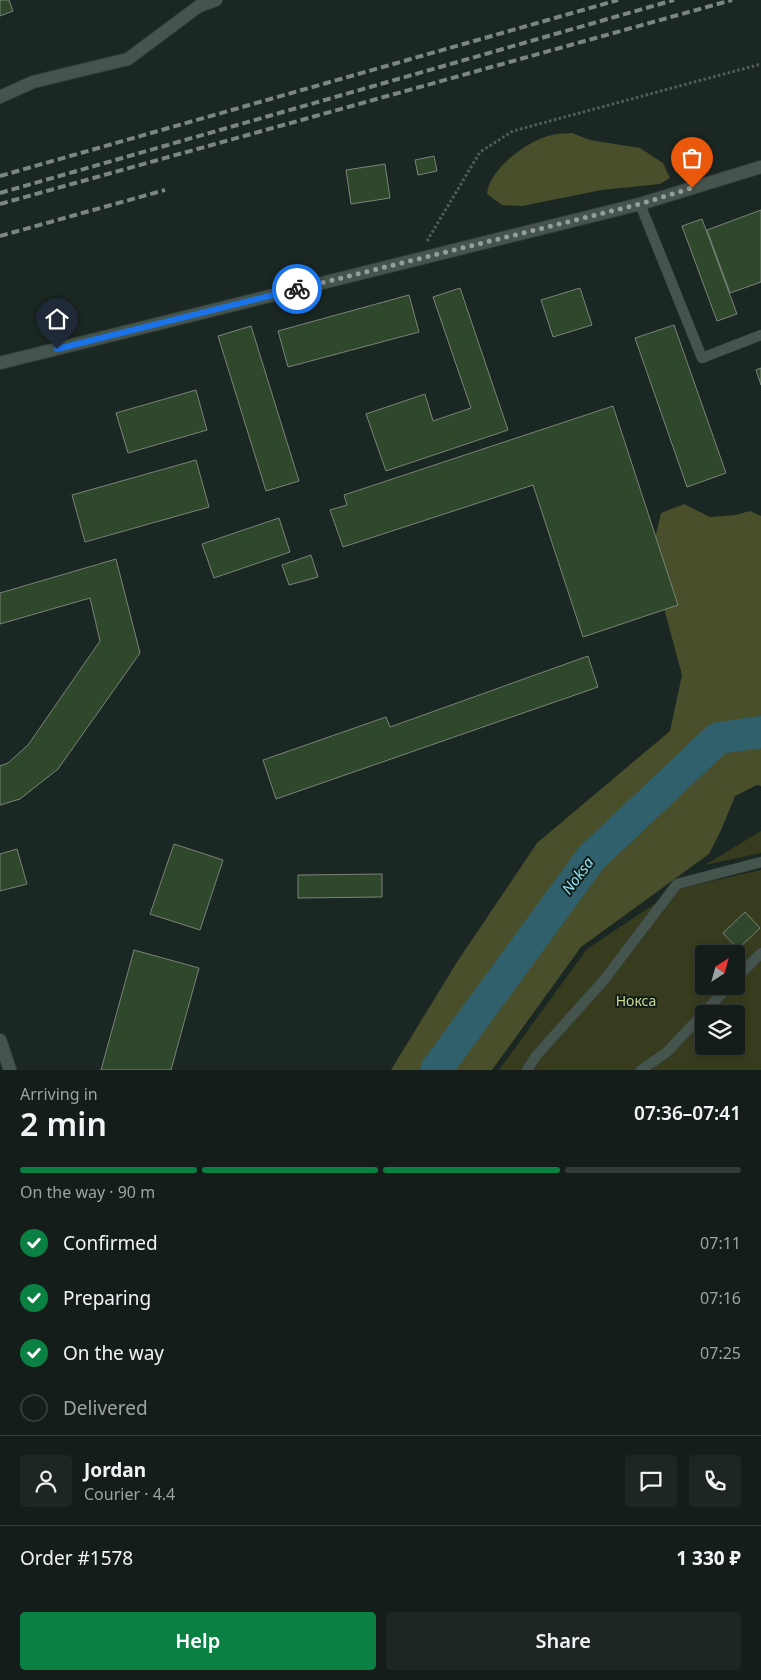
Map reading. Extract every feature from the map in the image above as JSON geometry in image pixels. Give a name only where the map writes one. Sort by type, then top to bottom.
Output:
[{"type":"street","points":[[0,97],[33,82],[128,59],[199,6],[216,0]]},
{"type":"street","points":[[0,363],[640,204],[761,167]]},
{"type":"street","points":[[0,1040],[10,1070]]},
{"type":"lane","points":[[640,204],[702,358],[761,335]]},
{"type":"lane","points":[[527,1070],[536,1056],[604,980],[677,884],[761,862]]},
{"type":"lane","points":[[745,970],[761,953]]},
{"type":"lane","points":[[641,1070],[667,1052],[721,995]]},
{"type":"path","points":[[416,259],[480,152],[513,131],[761,64]]},
{"type":"green space","points":[[572,133],[590,140],[640,148],[663,163],[670,178],[660,184],[602,190],[522,206],[502,205],[487,194],[489,184],[495,175],[521,149],[554,134]]},
{"type":"green space","points":[[684,504],[710,517],[735,515],[750,511],[761,516],[761,786],[757,785],[735,796],[709,854],[581,947],[492,1070],[391,1070],[457,962],[537,843],[670,731],[682,675],[657,582],[654,543],[661,513]]},
{"type":"green space","points":[[761,831],[761,853],[705,865]]},
{"type":"green space","name":"Нокса","points":[[761,870],[761,1070],[499,1070],[587,949],[677,889]]},
{"type":"building","points":[[0,0],[9,0],[13,11],[0,16]]},
{"type":"building","points":[[434,156],[437,171],[418,175],[415,160]]},
{"type":"building","points":[[385,164],[390,198],[351,204],[346,170]]},
{"type":"building","points":[[761,210],[761,282],[730,293],[707,230]]},
{"type":"building","points":[[702,219],[737,314],[717,321],[682,226]]},
{"type":"building","points":[[460,288],[508,430],[386,471],[366,414],[425,394],[433,421],[471,408],[433,297]]},
{"type":"building","points":[[580,288],[592,325],[553,337],[541,300]]},
{"type":"building","points":[[409,295],[419,332],[288,367],[278,331]]},
{"type":"building","points":[[674,325],[726,473],[687,487],[635,338]]},
{"type":"building","points":[[251,326],[299,481],[266,491],[218,336]]},
{"type":"building","points":[[761,368],[761,385],[756,370]]},
{"type":"building","points":[[196,390],[207,430],[128,453],[116,413]]},
{"type":"building","points":[[613,406],[678,605],[583,637],[533,485],[343,547],[330,510],[347,505],[344,495]]},
{"type":"building","points":[[196,460],[209,507],[85,542],[72,495]]},
{"type":"building","points":[[279,518],[290,552],[214,578],[202,544]]},
{"type":"building","points":[[311,555],[318,577],[289,585],[282,565]]},
{"type":"building","points":[[116,559],[140,653],[58,769],[20,799],[0,805],[0,766],[8,763],[28,745],[100,641],[90,598],[0,624],[0,593]]},
{"type":"building","points":[[588,656],[598,687],[276,799],[263,760],[386,717],[390,727]]},
{"type":"building","points":[[174,844],[223,860],[200,930],[150,914]]},
{"type":"building","points":[[17,849],[27,884],[0,891],[0,854]]},
{"type":"building","points":[[382,874],[382,897],[298,898],[298,875]]},
{"type":"building","points":[[745,912],[760,928],[742,945],[734,945],[723,933]]},
{"type":"building","points":[[134,950],[199,968],[171,1070],[101,1070]]},
{"type":"waterway","name":"Noksa","points":[[436,1070],[591,858],[718,738],[761,732]]},
{"type":"railway","points":[[0,176],[618,0]]},
{"type":"railway","points":[[0,193],[674,0]]},
{"type":"railway","points":[[0,204],[732,0]]},
{"type":"railway","points":[[0,236],[165,190]]},
{"type":"way so far","points":[[297,289],[640,204],[692,188]]},
{"type":"route","points":[[57,349],[297,289]]}]
